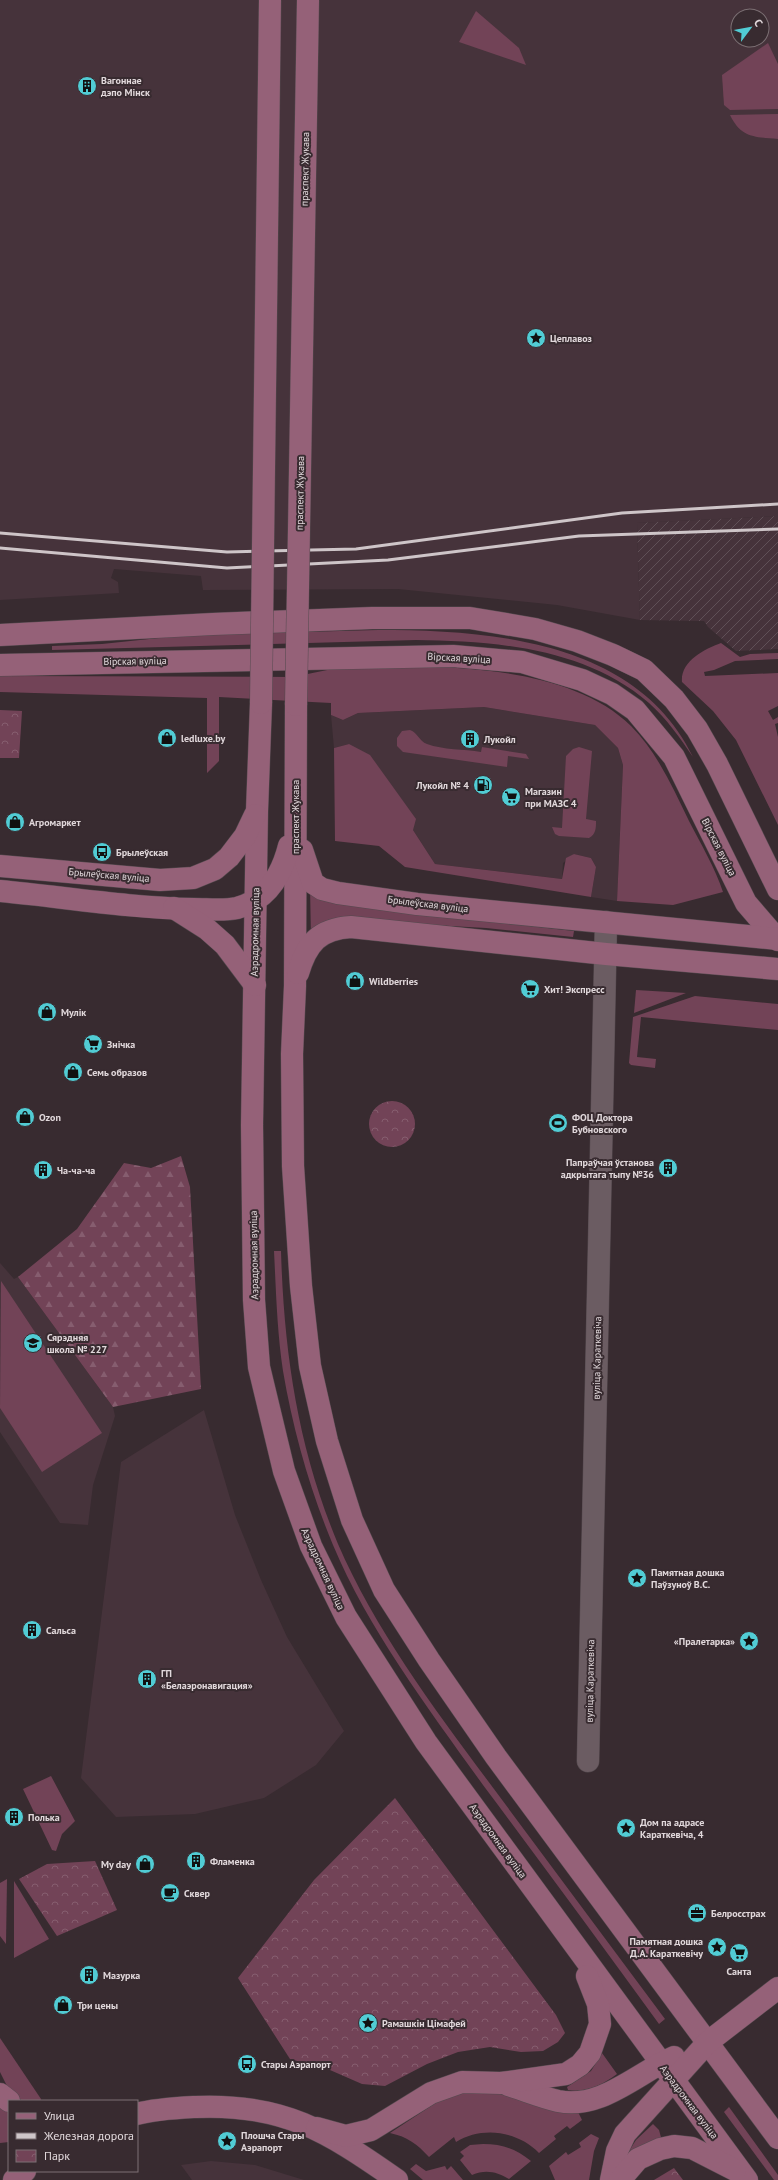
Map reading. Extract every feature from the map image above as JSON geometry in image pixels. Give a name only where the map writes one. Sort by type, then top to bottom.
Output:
[{"type":"main road","points":[[257,811],[261,703],[270,0]]},
{"type":"main road","name":"праспект Жукава","points":[[295,986],[296,705],[308,0]]},
{"type":"main road","points":[[0,635],[213,624],[372,618],[462,618],[535,629],[577,641],[613,655],[644,670],[674,699],[697,729],[717,764],[778,889]]},
{"type":"main road","name":"Вірская вуліца","points":[[0,664],[453,656],[522,662],[582,680],[612,694],[635,710],[674,757],[746,903],[778,939]]},
{"type":"main road","name":"Брылеўская вуліца","points":[[0,866],[160,880],[193,878],[215,869],[229,857],[245,836],[257,811]]},
{"type":"main road","name":"Аэрадромная вуліца","points":[[257,811],[252,1125],[254,1300],[259,1367],[284,1471],[311,1546],[346,1617],[426,1742],[673,2082],[745,2177]]},
{"type":"main road","points":[[0,891],[174,908],[237,908],[256,900],[267,891],[277,879],[285,862],[295,824]]},
{"type":"main road","name":"Брылеўская вуліца","points":[[295,824],[309,875],[313,883],[322,889],[417,904],[778,939]]},
{"type":"main road","points":[[722,934],[732,931],[744,920],[747,914],[746,903]]},
{"type":"main road","points":[[174,908],[207,929],[225,945],[255,985]]},
{"type":"main road","points":[[778,968],[606,954],[351,927],[336,928],[314,940],[303,955],[295,986],[292,1054],[294,1166],[301,1286],[310,1366],[327,1441],[352,1520],[384,1590],[429,1660],[496,1757],[778,2138]]},
{"type":"main road","points":[[723,964],[760,950],[778,939]]},
{"type":"main road","points":[[138,2114],[174,2108],[242,2107],[292,2118],[317,2128],[346,2136],[371,2130],[431,2094],[462,2082],[501,2083],[566,2074],[580,2065],[590,2053],[600,2024],[598,2004],[574,1945]]},
{"type":"main road","points":[[611,2180],[617,2151],[625,2134],[708,2042],[778,1988]]},
{"type":"main road","points":[[501,2083],[559,2101],[582,2101],[602,2097],[660,2063],[708,2042]]},
{"type":"main road","points":[[0,2094],[8,2101]]},
{"type":"main road","points":[[317,2128],[397,2180]]},
{"type":"main road","points":[[620,2180],[638,2159],[660,2149],[674,2146],[692,2148],[709,2155],[745,2177]]},
{"type":"main road","points":[[14,2180],[24,2172]]},
{"type":"street","name":"вуліца Караткевіча","points":[[588,1761],[606,922]]},
{"type":"shaded area","points":[[0,0],[778,0],[778,516],[637,523],[640,620],[557,605],[398,589],[203,590],[201,576],[114,569],[111,578],[118,582],[119,593],[0,600]]},
{"type":"shaded area","points":[[778,516],[778,649],[736,651],[708,627],[704,621],[640,620],[637,523]]},
{"type":"shaded area","points":[[484,707],[595,725],[618,748],[623,765],[617,901],[591,897],[596,867],[591,858],[574,854],[563,863],[562,879],[435,864],[413,830],[349,744],[334,748],[331,715],[343,720],[358,713]]},
{"type":"shaded area","name":"Сярэдняя школа № 227","points":[[0,1263],[14,1279],[18,1277],[113,1407],[115,1416],[93,1485],[88,1525],[60,1523],[0,1432]]},
{"type":"shaded area","points":[[204,1410],[235,1515],[261,1580],[287,1637],[344,1731],[316,1765],[264,1798],[195,1814],[116,1817],[81,1778],[121,1462]]},
{"type":"shaded area","points":[[211,2161],[255,2165],[304,2180],[192,2180],[181,2165]]},
{"type":"green space","points":[[476,11],[519,48],[526,65],[459,42]]},
{"type":"green space","points":[[770,47],[778,64],[778,109],[730,110],[724,105],[722,75],[761,48]]},
{"type":"green space","points":[[778,114],[778,139],[756,137],[744,132],[734,123],[730,115]]},
{"type":"green space","points":[[378,630],[467,634],[513,640],[557,650],[599,666],[636,688],[668,718],[693,757],[662,716],[649,703],[624,685],[597,670],[568,659],[538,651],[477,643],[416,640],[52,650],[52,646],[102,644],[187,635]]},
{"type":"green space","points":[[721,643],[740,657],[750,654],[778,653],[778,659],[735,661],[714,670],[704,672],[705,676],[778,673],[778,706],[768,711],[773,720],[778,717],[778,723],[775,724],[778,737],[778,825],[736,740],[713,711],[682,682],[682,675],[685,668],[694,657]]},
{"type":"green space","points":[[435,667],[486,670],[539,680],[565,687],[589,697],[612,710],[631,726],[657,759],[708,856],[723,892],[673,905],[617,901],[623,765],[618,748],[595,725],[484,707],[358,713],[343,720],[331,715],[331,703],[219,697],[219,761],[207,773],[207,698],[0,692],[0,676],[293,677],[332,669]]},
{"type":"green space","points":[[0,710],[22,711],[19,758],[0,758]]},
{"type":"green space","points":[[410,730],[415,733],[424,743],[433,746],[481,752],[482,747],[526,754],[529,759],[508,756],[507,767],[403,752],[397,746],[397,738],[402,731]]},
{"type":"green space","points":[[349,744],[370,755],[416,819],[413,830],[435,864],[562,879],[566,858],[574,854],[591,858],[596,867],[591,897],[405,867],[379,846],[335,841],[334,748]]},
{"type":"green space","points":[[579,747],[592,751],[586,819],[596,821],[596,828],[594,833],[589,838],[559,836],[555,834],[552,827],[562,828],[566,756],[573,749]]},
{"type":"green space","points":[[310,886],[487,921],[574,931],[573,937],[486,928],[358,921],[311,939]]},
{"type":"green space","points":[[636,990],[686,993],[634,1013]]},
{"type":"green space","points":[[695,996],[778,1004],[778,1030],[641,1017],[637,1057],[656,1059],[655,1068],[631,1065],[629,1063],[633,1017]]},
{"type":"green space","points":[[397,1101],[401,1102],[411,1111],[414,1115],[414,1133],[405,1143],[397,1147],[387,1147],[379,1143],[370,1133],[369,1119],[373,1111],[383,1102]]},
{"type":"green space","points":[[181,1156],[190,1187],[201,1389],[113,1407],[18,1277],[77,1229],[124,1163],[151,1168]]},
{"type":"green space","points":[[274,1251],[281,1251],[290,1364],[303,1436],[324,1508],[338,1544],[353,1576],[389,1640],[430,1701],[665,2019],[659,2024],[421,1699],[382,1638],[347,1576],[317,1503],[303,1460],[287,1393],[279,1341]]},
{"type":"green space","points":[[1,1281],[102,1433],[42,1472],[0,1408]]},
{"type":"green space","points":[[51,1776],[75,1821],[62,1834],[56,1851],[52,1850],[23,1789]]},
{"type":"green space","points":[[395,1798],[556,2015],[565,2033],[558,2042],[543,2051],[521,2052],[490,2047],[458,2052],[427,2064],[385,2086],[362,2084],[330,2070],[290,2059],[238,1978],[314,1880]]},
{"type":"green space","points":[[95,1861],[117,1910],[57,1936],[19,1879],[47,1864]]},
{"type":"green space","points":[[7,1879],[6,1944],[0,1936],[0,1883]]},
{"type":"green space","points":[[14,1881],[49,1939],[14,1958]]},
{"type":"green space","points":[[0,2038],[40,2100],[21,2100],[14,2096],[0,2072]]},
{"type":"green space","points":[[602,2053],[617,2074],[606,2082],[588,2089],[575,2091],[568,2090],[567,2087],[591,2071]]},
{"type":"green space","points":[[493,2090],[578,2112],[582,2120],[570,2129],[567,2126],[554,2136],[556,2139],[539,2153],[521,2140],[499,2133],[488,2133],[466,2137],[456,2142],[454,2137],[429,2157],[412,2142],[390,2133],[440,2100],[458,2092]]},
{"type":"green space","points":[[0,2102],[8,2108],[8,2142],[0,2143]]},
{"type":"green space","points":[[729,2107],[778,2175],[778,2180],[774,2180],[724,2112]]},
{"type":"green space","points":[[653,2124],[659,2130],[662,2141],[634,2156],[629,2151],[636,2140]]},
{"type":"green space","points":[[591,2134],[599,2138],[594,2151],[589,2180],[555,2180],[549,2166],[566,2152],[568,2155],[581,2147],[579,2143]]},
{"type":"green space","points":[[483,2144],[509,2148],[520,2153],[531,2161],[509,2179],[491,2172],[482,2172],[472,2175],[460,2160],[464,2156],[460,2152],[470,2145]]},
{"type":"green space","points":[[416,2164],[426,2171],[445,2166],[447,2170],[451,2166],[463,2180],[423,2180],[410,2169]]},
{"type":"green space","points":[[674,2168],[683,2180],[654,2180]]},
{"type":"railway","points":[[0,533],[227,552],[356,549],[622,513],[778,504]]},
{"type":"railway","points":[[0,548],[227,568],[388,560],[579,536],[778,529]]},
{"type":"place","name":"Вагоннае дэпо Мінск","points":[[87,86]]},
{"type":"place","name":"Цеплавоз","points":[[536,338]]},
{"type":"place","name":"ledluxe.by","points":[[167,738]]},
{"type":"place","name":"Лукойл","points":[[470,739]]},
{"type":"place","name":"Лукойл № 4","points":[[483,785]]},
{"type":"place","name":"Магазин при МАЗС 4","points":[[511,797]]},
{"type":"place","name":"Агромаркет","points":[[15,822]]},
{"type":"place","name":"Брылеўская","points":[[102,852]]},
{"type":"place","name":"Wildberries","points":[[355,981]]},
{"type":"place","name":"Хит! Экспресс","points":[[530,989]]},
{"type":"place","name":"Мулік","points":[[47,1012]]},
{"type":"place","name":"Знічка","points":[[93,1044]]},
{"type":"place","name":"Семь образов","points":[[73,1072]]},
{"type":"place","name":"Ozon","points":[[25,1117]]},
{"type":"place","name":"ФОЦ Доктора Бубновского","points":[[558,1123]]},
{"type":"place","name":"Папраўчая ўстанова адкрытага тыпу №36","points":[[668,1168]]},
{"type":"place","name":"Ча-ча-ча","points":[[43,1170]]},
{"type":"place","name":"Сярэдняя школа № 227","points":[[33,1343]]},
{"type":"place","name":"Памятная дошка Паўзуноў В.С.","points":[[637,1578]]},
{"type":"place","name":"Сальса","points":[[32,1630]]},
{"type":"place","name":"«Пралетарка»","points":[[749,1641]]},
{"type":"place","name":"ГП «Белаэронавигация»","points":[[147,1679]]},
{"type":"place","name":"Полька","points":[[14,1817]]},
{"type":"place","name":"Дом па адрасе Караткевіча, 4","points":[[626,1828]]},
{"type":"place","name":"Фламенка","points":[[196,1861]]},
{"type":"place","name":"My day","points":[[145,1864]]},
{"type":"place","name":"Сквер","points":[[170,1893]]},
{"type":"place","name":"Белросстрах","points":[[697,1913]]},
{"type":"place","name":"Памятная дошка Д.А. Караткевічу","points":[[717,1947]]},
{"type":"place","name":"Санта","points":[[739,1953]]},
{"type":"place","name":"Мазурка","points":[[89,1975]]},
{"type":"place","name":"Три цены","points":[[63,2005]]},
{"type":"place","name":"Рамашкін Цімафей","points":[[368,2023]]},
{"type":"place","name":"Стары Аэрапорт","points":[[247,2064]]},
{"type":"place","name":"Плошча Стары Аэрапорт","points":[[227,2141]]}]
